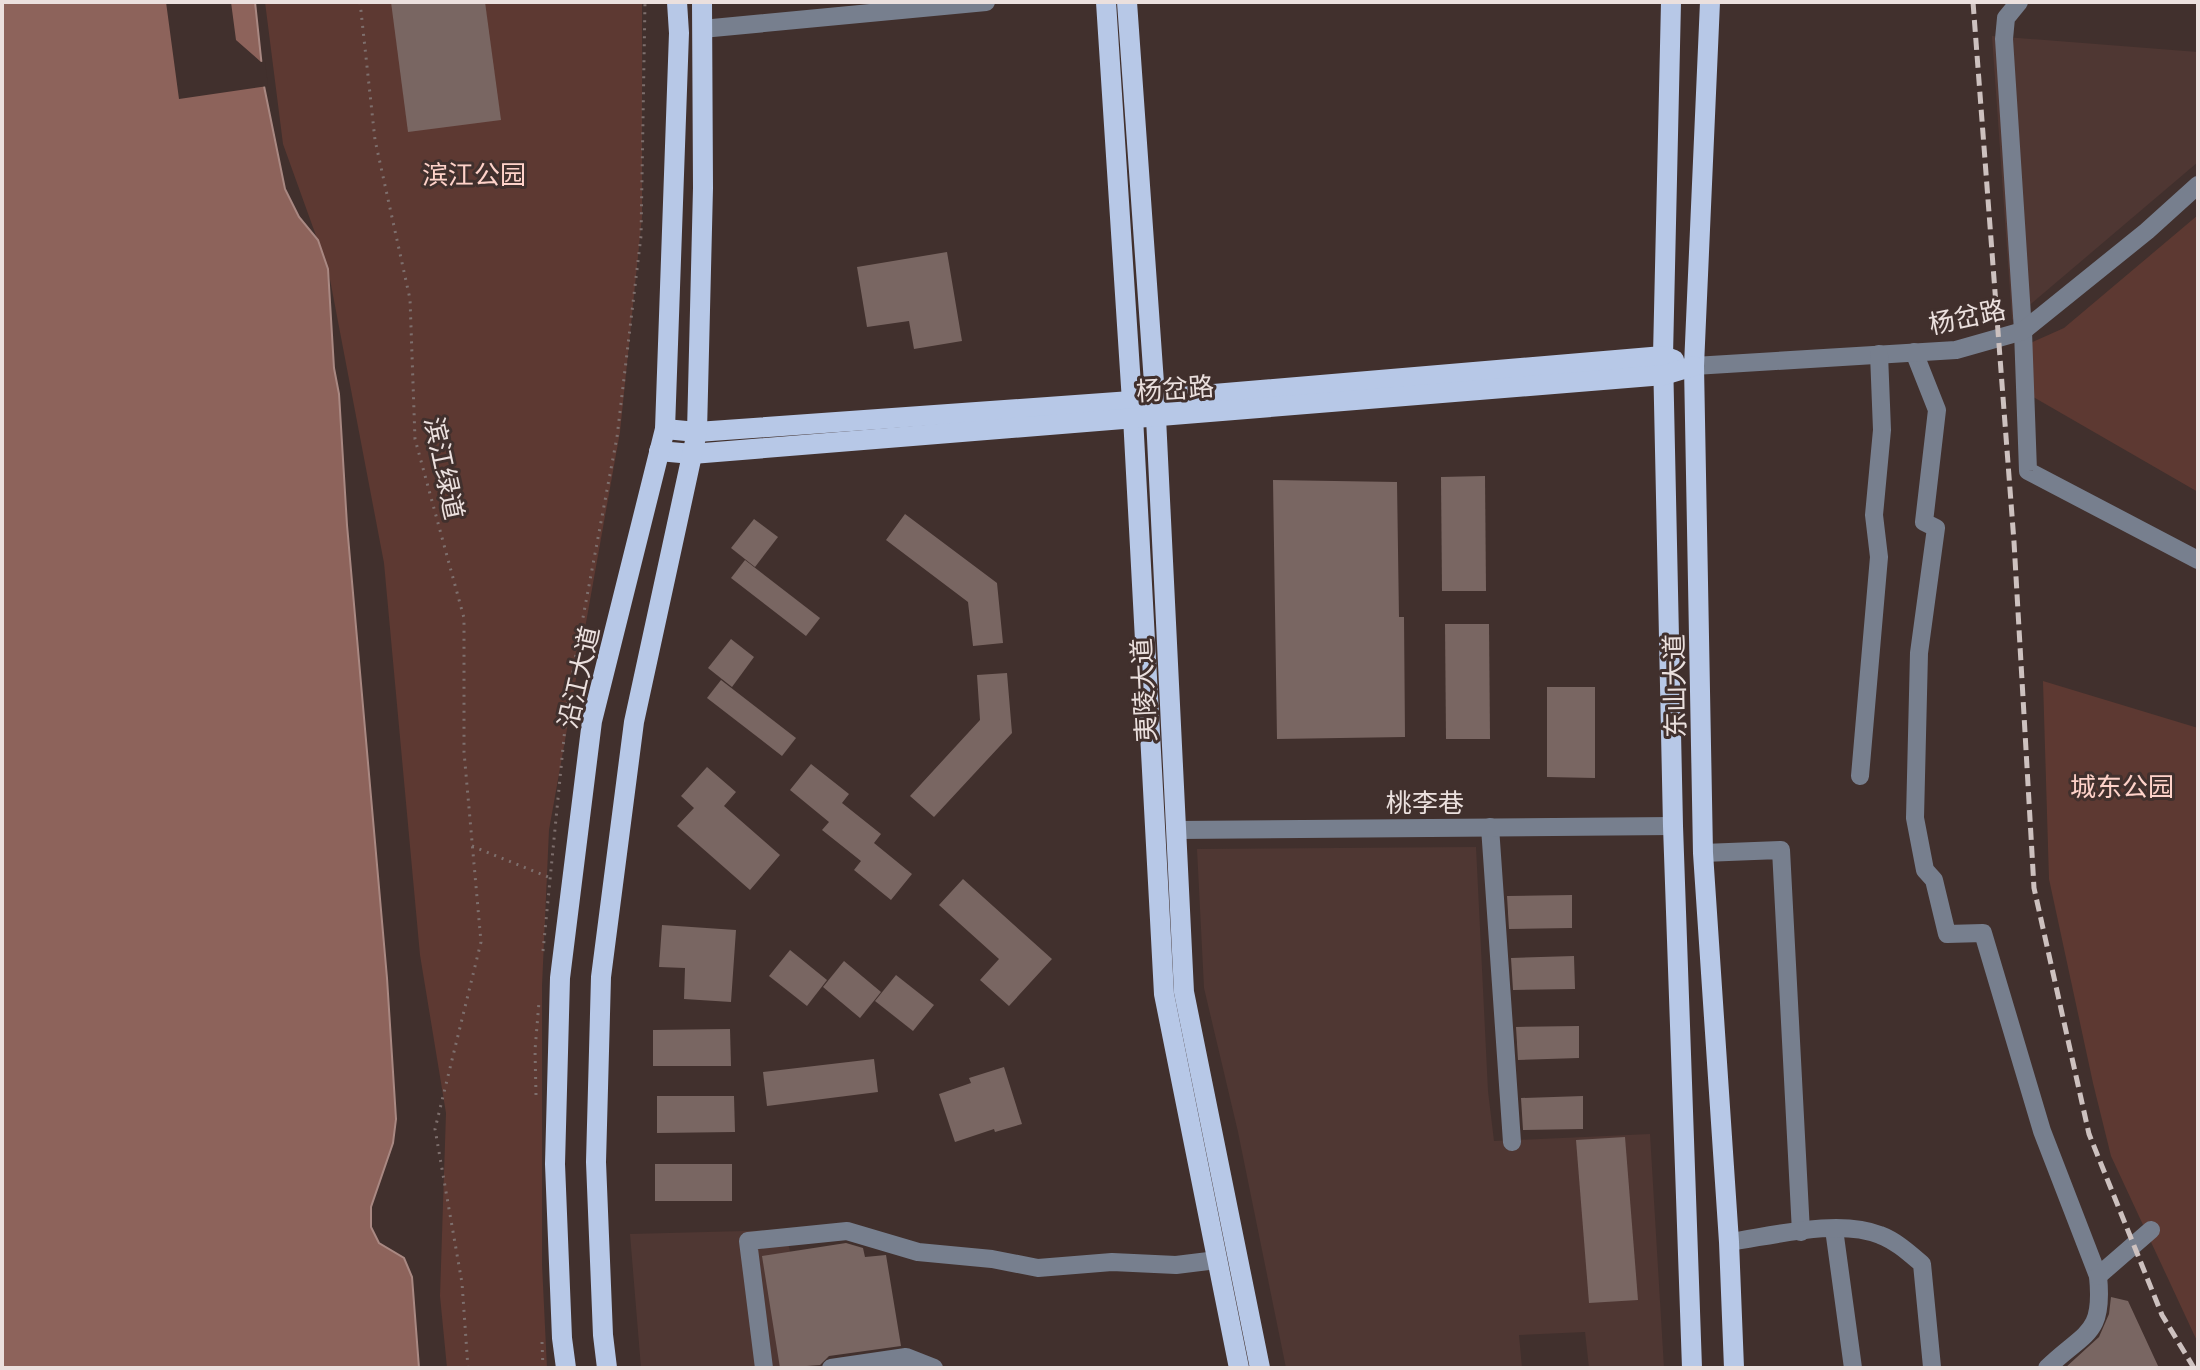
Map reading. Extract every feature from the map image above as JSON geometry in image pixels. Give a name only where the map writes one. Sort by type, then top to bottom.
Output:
[{"type":"main road","name":"沿江大道","points":[[566,1368],[555,1164],[560,978],[592,721],[665,429],[679,33],[677,2]]},
{"type":"main road","points":[[607,1368],[596,1162],[601,977],[634,722],[697,432],[703,188],[702,2]]},
{"type":"main road","name":"夷陵大道","points":[[1106,2],[1164,994],[1239,1368]]},
{"type":"main road","name":"夷陵大道","points":[[1127,2],[1155,407],[1184,992],[1260,1368]]},
{"type":"main road","name":"东山大道","points":[[1671,2],[1663,366],[1673,826],[1692,1368]]},
{"type":"main road","name":"东山大道","points":[[1710,2],[1694,366],[1703,853],[1729,1242],[1734,1368]]},
{"type":"main road","name":"杨岔路","points":[[659,451],[692,454],[1132,409],[1694,366]]},
{"type":"main road","name":"杨岔路","points":[[665,429],[697,432],[1132,409]]},
{"type":"street","points":[[702,29],[986,2]]},
{"type":"street","points":[[2019,2],[2006,18],[2004,39],[2023,331],[2028,471],[2198,560]]},
{"type":"street","name":"杨岔路","points":[[1694,366],[1956,350],[2023,331],[2147,231],[2198,185]]},
{"type":"street","points":[[1914,352],[1937,410],[1924,522],[1936,528],[1919,653],[1918,684],[1915,818],[1925,870],[1934,880],[1947,934],[1983,933],[2042,1131],[2098,1276],[2101,1300],[2098,1318],[2086,1335],[2047,1368]]},
{"type":"street","points":[[1860,776],[1879,557],[1874,515],[1882,430],[1879,354]]},
{"type":"street","name":"桃李巷","points":[[1177,830],[1673,826]]},
{"type":"street","points":[[1490,827],[1512,1142]]},
{"type":"street","points":[[1703,853],[1781,850],[1801,1232]]},
{"type":"street","points":[[1729,1242],[1851,1228],[1880,1235],[1906,1249],[1922,1264],[1932,1367]]},
{"type":"street","points":[[1834,1229],[1853,1368]]},
{"type":"street","points":[[2098,1276],[2151,1230]]},
{"type":"street","points":[[764,1368],[748,1241],[847,1231],[918,1252],[992,1259],[1038,1268],[1112,1262],[1176,1265],[1217,1260]]},
{"type":"street","points":[[831,1368],[906,1357],[934,1368]]},
{"type":"path","name":"滨江绿道","points":[[360,2],[375,140],[410,299],[415,439],[464,618],[464,752],[481,942],[435,1129],[462,1283],[468,1368]]},
{"type":"path","points":[[472,846],[548,877]]},
{"type":"shaded area","points":[[2,2],[255,2],[264,86],[285,189],[299,217],[318,240],[328,269],[396,1119],[393,1143],[371,1207],[371,1227],[379,1243],[404,1258],[412,1277],[419,1368],[2,1368]]},
{"type":"shaded area","points":[[1992,36],[2198,52],[2198,162],[2012,320]]},
{"type":"shaded area","points":[[1476,847],[1488,1091],[1494,1141],[1650,1134],[1664,1368],[1589,1368],[1585,1332],[1519,1335],[1522,1368],[1286,1368],[1238,1132],[1204,988],[1197,849]]},
{"type":"shaded area","points":[[786,1230],[811,1368],[641,1368],[630,1234]]},
{"type":"green space","name":"滨江公园","points":[[265,2],[642,2],[642,217],[620,432],[549,830],[542,986],[542,1264],[547,1368],[447,1368],[440,1296],[446,1113],[420,955],[384,563],[328,269],[283,144]]},
{"type":"green space","points":[[2198,215],[2198,492],[2016,387],[2017,349],[2064,328]]},
{"type":"green space","name":"城东公园","points":[[2043,681],[2198,728],[2198,1343],[2111,1156],[2093,1083],[2049,879]]},
{"type":"pier","points":[[166,2],[231,2],[236,40],[261,62],[265,61],[268,86],[179,99]]},
{"type":"building","points":[[391,2],[485,2],[501,120],[408,132]]},
{"type":"building","points":[[947,252],[962,341],[914,349],[909,321],[867,327],[857,267]]},
{"type":"building","points":[[1485,476],[1486,591],[1442,591],[1441,477]]},
{"type":"building","points":[[1273,480],[1397,482],[1399,617],[1404,617],[1405,737],[1277,739]]},
{"type":"building","points":[[905,514],[997,583],[1003,643],[973,646],[968,602],[886,540]]},
{"type":"building","points":[[754,519],[778,537],[755,567],[731,548]]},
{"type":"building","points":[[745,560],[820,618],[806,636],[731,578]]},
{"type":"building","points":[[1445,624],[1489,624],[1490,739],[1446,739]]},
{"type":"building","points":[[731,639],[754,657],[732,687],[708,668]]},
{"type":"building","points":[[1007,673],[1012,733],[934,817],[910,796],[980,720],[977,675]]},
{"type":"building","points":[[721,680],[796,738],[782,756],[707,698]]},
{"type":"building","points":[[1547,687],[1595,687],[1595,778],[1547,777]]},
{"type":"building","points":[[811,764],[849,794],[842,803],[881,834],[874,843],[912,874],[891,900],[854,870],[861,861],[822,830],[829,822],[790,790]]},
{"type":"building","points":[[707,767],[736,792],[724,806],[780,855],[750,890],[677,826],[694,808],[681,796]]},
{"type":"building","points":[[963,879],[1052,959],[1009,1006],[980,980],[999,959],[939,905]]},
{"type":"building","points":[[1572,895],[1572,928],[1509,929],[1507,896]]},
{"type":"building","points":[[662,925],[736,930],[731,1002],[684,999],[685,968],[659,967]]},
{"type":"building","points":[[790,950],[827,980],[807,1006],[769,976]]},
{"type":"building","points":[[1574,956],[1575,989],[1513,990],[1511,958]]},
{"type":"building","points":[[844,961],[881,992],[860,1018],[823,987]]},
{"type":"building","points":[[896,975],[934,1005],[913,1031],[875,1001]]},
{"type":"building","points":[[1579,1026],[1579,1058],[1518,1060],[1516,1027]]},
{"type":"building","points":[[730,1029],[731,1066],[653,1066],[653,1030]]},
{"type":"building","points":[[874,1059],[878,1092],[767,1106],[763,1072]]},
{"type":"building","points":[[1004,1067],[1022,1124],[995,1132],[994,1129],[955,1142],[939,1094],[971,1083],[969,1078]]},
{"type":"building","points":[[657,1096],[734,1096],[735,1132],[657,1133]]},
{"type":"building","points":[[1583,1096],[1583,1129],[1523,1130],[1521,1098]]},
{"type":"building","points":[[1625,1137],[1638,1300],[1589,1303],[1576,1140]]},
{"type":"building","points":[[655,1164],[732,1164],[732,1201],[655,1201]]},
{"type":"building","points":[[846,1243],[863,1248],[865,1257],[886,1255],[901,1346],[829,1356],[820,1365],[780,1368],[762,1256]]},
{"type":"building","points":[[2111,1297],[2128,1301],[2159,1368],[2065,1368],[2099,1337],[2109,1314]]},
{"type":"railway","points":[[1973,2],[2014,542],[2034,888],[2089,1134],[2162,1315],[2194,1368]]}]
